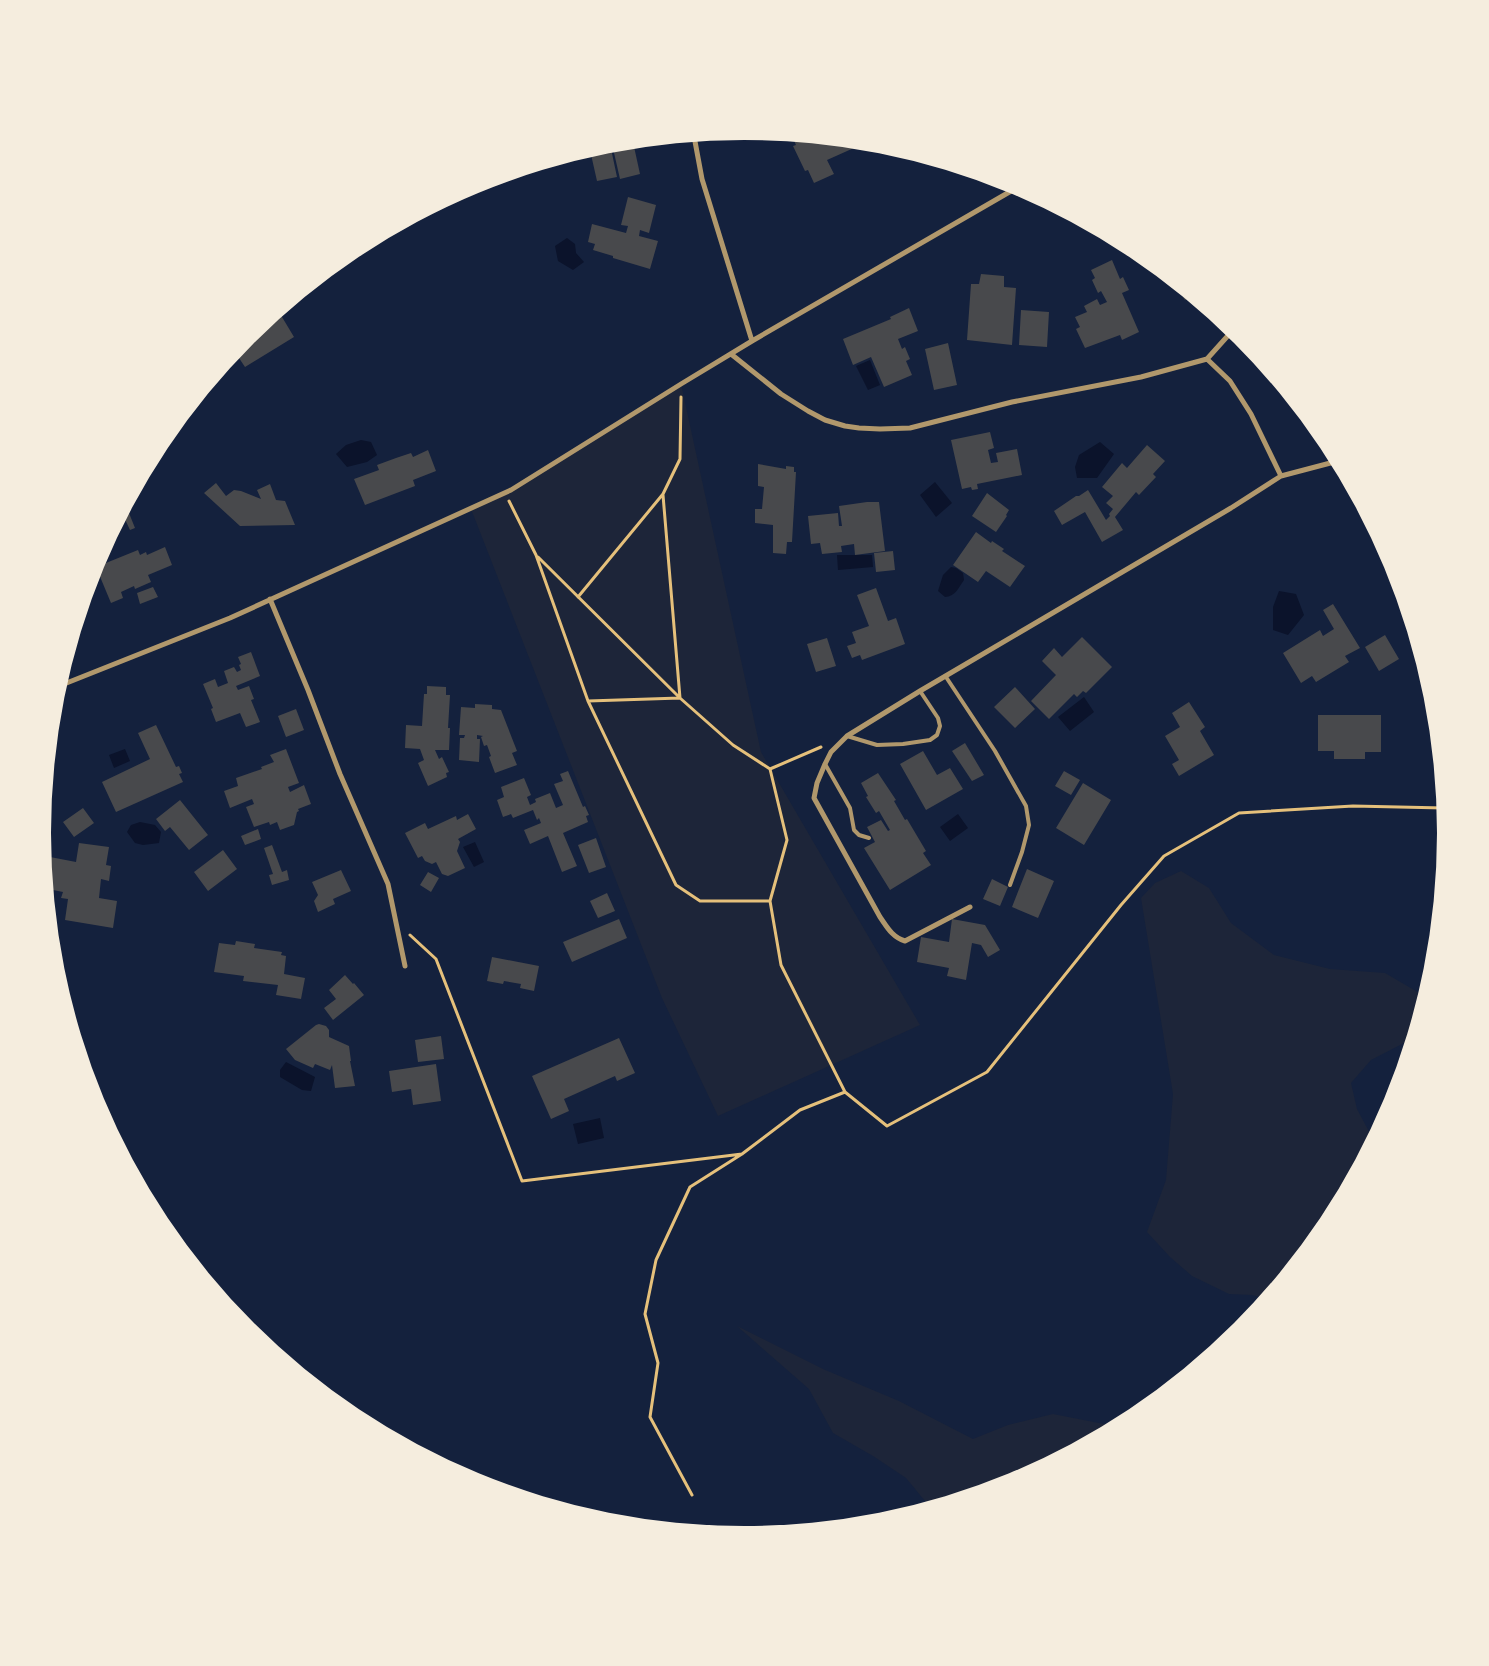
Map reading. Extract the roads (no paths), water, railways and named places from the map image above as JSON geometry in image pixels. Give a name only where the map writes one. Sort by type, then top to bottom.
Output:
[{"type":"street","points":[[695,141],[702,179],[752,341]]},
{"type":"street","points":[[69,682],[230,618],[506,493],[752,341],[1009,192]]},
{"type":"street","points":[[731,354],[781,394],[825,420],[845,426],[880,429],[910,428],[1012,402],[1141,377],[1207,359],[1228,336]]},
{"type":"street","points":[[1207,359],[1230,381],[1251,414],[1281,476]]},
{"type":"street","points":[[970,907],[905,941],[891,934],[814,798],[824,764],[832,752],[847,736],[920,691],[1223,513],[1281,476],[1330,463]]},
{"type":"street","points":[[270,599],[340,774],[388,884],[406,966]]},
{"type":"lane","points":[[946,677],[995,751],[1026,806],[1029,825],[1010,885]]},
{"type":"lane","points":[[847,736],[877,745],[930,740],[936,735],[940,726],[938,718],[920,691]]},
{"type":"lane","points":[[824,764],[850,808],[854,830],[859,835],[869,838]]}]
